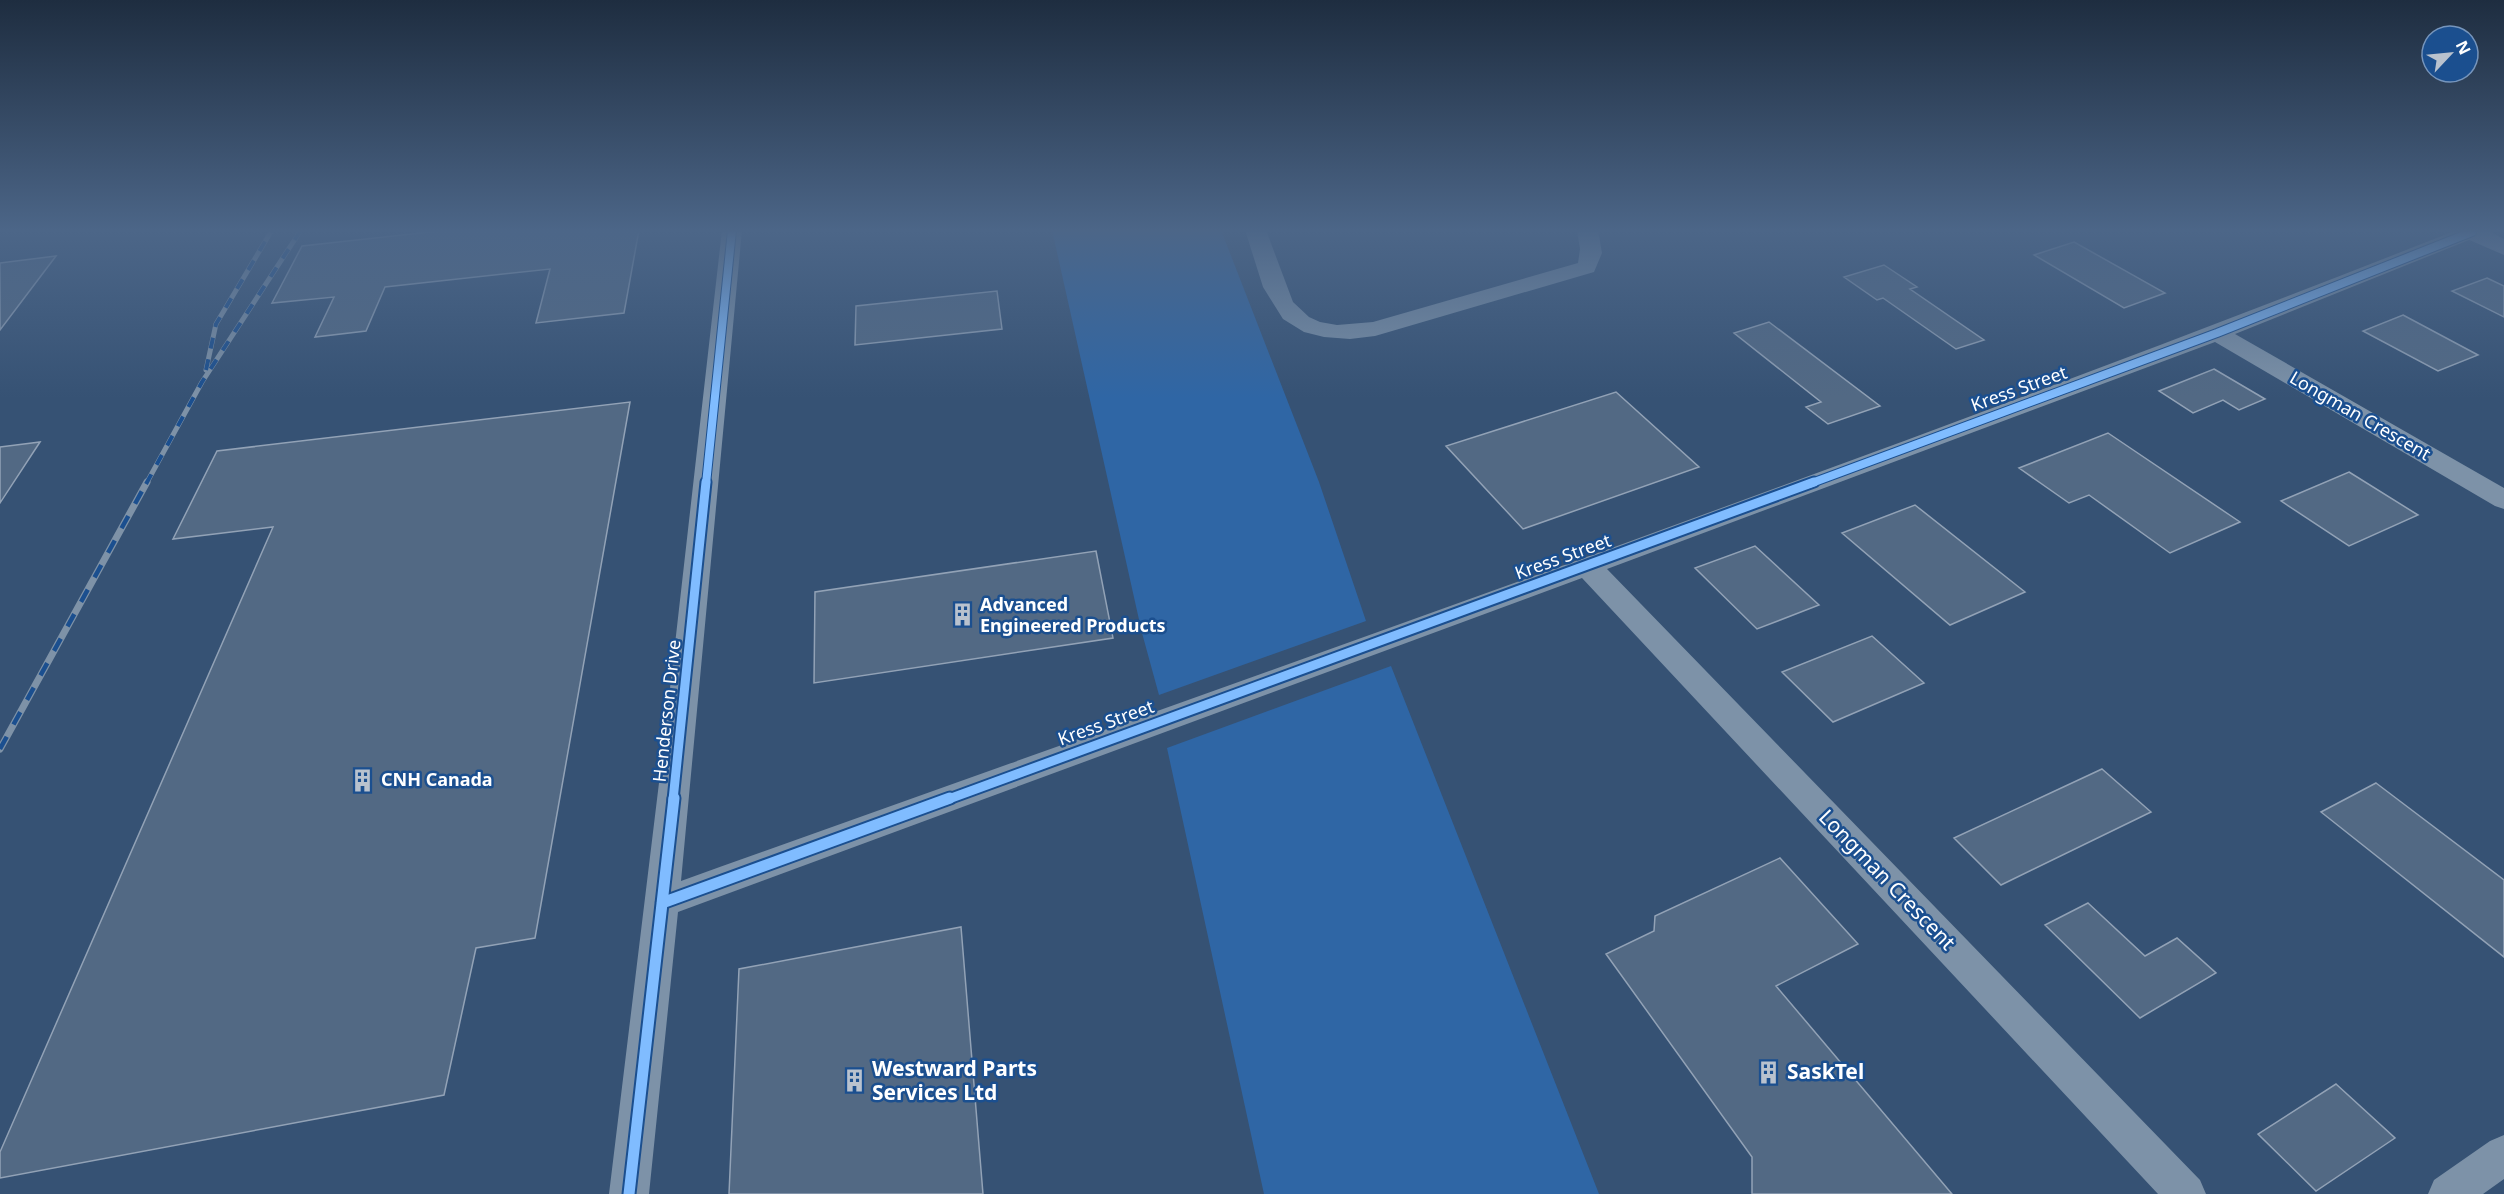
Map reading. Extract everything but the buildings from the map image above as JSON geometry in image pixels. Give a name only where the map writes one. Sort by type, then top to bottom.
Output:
[{"type":"street","name":"Henderson Drive","points":[[629,1194],[662,903],[726,286]]},
{"type":"street","points":[[1276,286],[1283,305],[1296,319],[1332,333],[1349,333],[1375,329],[1522,286]]},
{"type":"street","name":"Kress Street","points":[[662,903],[1587,566],[2217,333],[2334,286]]},
{"type":"street","name":"Longman Crescent","points":[[2217,333],[2504,500]]},
{"type":"street","name":"Longman Crescent","points":[[1587,566],[2186,1194]]},
{"type":"street","points":[[2448,1194],[2504,1155]]},
{"type":"shaded area","points":[[1064,286],[1243,286],[1319,482],[1366,621],[1159,695],[1142,633]]},
{"type":"shaded area","points":[[1391,666],[1599,1194],[1264,1194],[1167,748]]},
{"type":"railway","points":[[206,370],[216,324],[239,286]]},
{"type":"railway","points":[[146,484],[202,382],[265,286]]},
{"type":"railway","points":[[0,749],[147,482]]},
{"type":"cycle path","points":[[629,1194],[679,750],[726,286]]},
{"type":"cycle path","points":[[662,903],[1587,566],[2217,333],[2336,286]]},
{"type":"place","name":"Advanced Engineered Products","points":[[962,615]]},
{"type":"place","name":"CNH Canada","points":[[363,780]]},
{"type":"place","name":"SaskTel","points":[[1769,1072]]},
{"type":"place","name":"Westward Parts Services Ltd","points":[[854,1081]]}]
